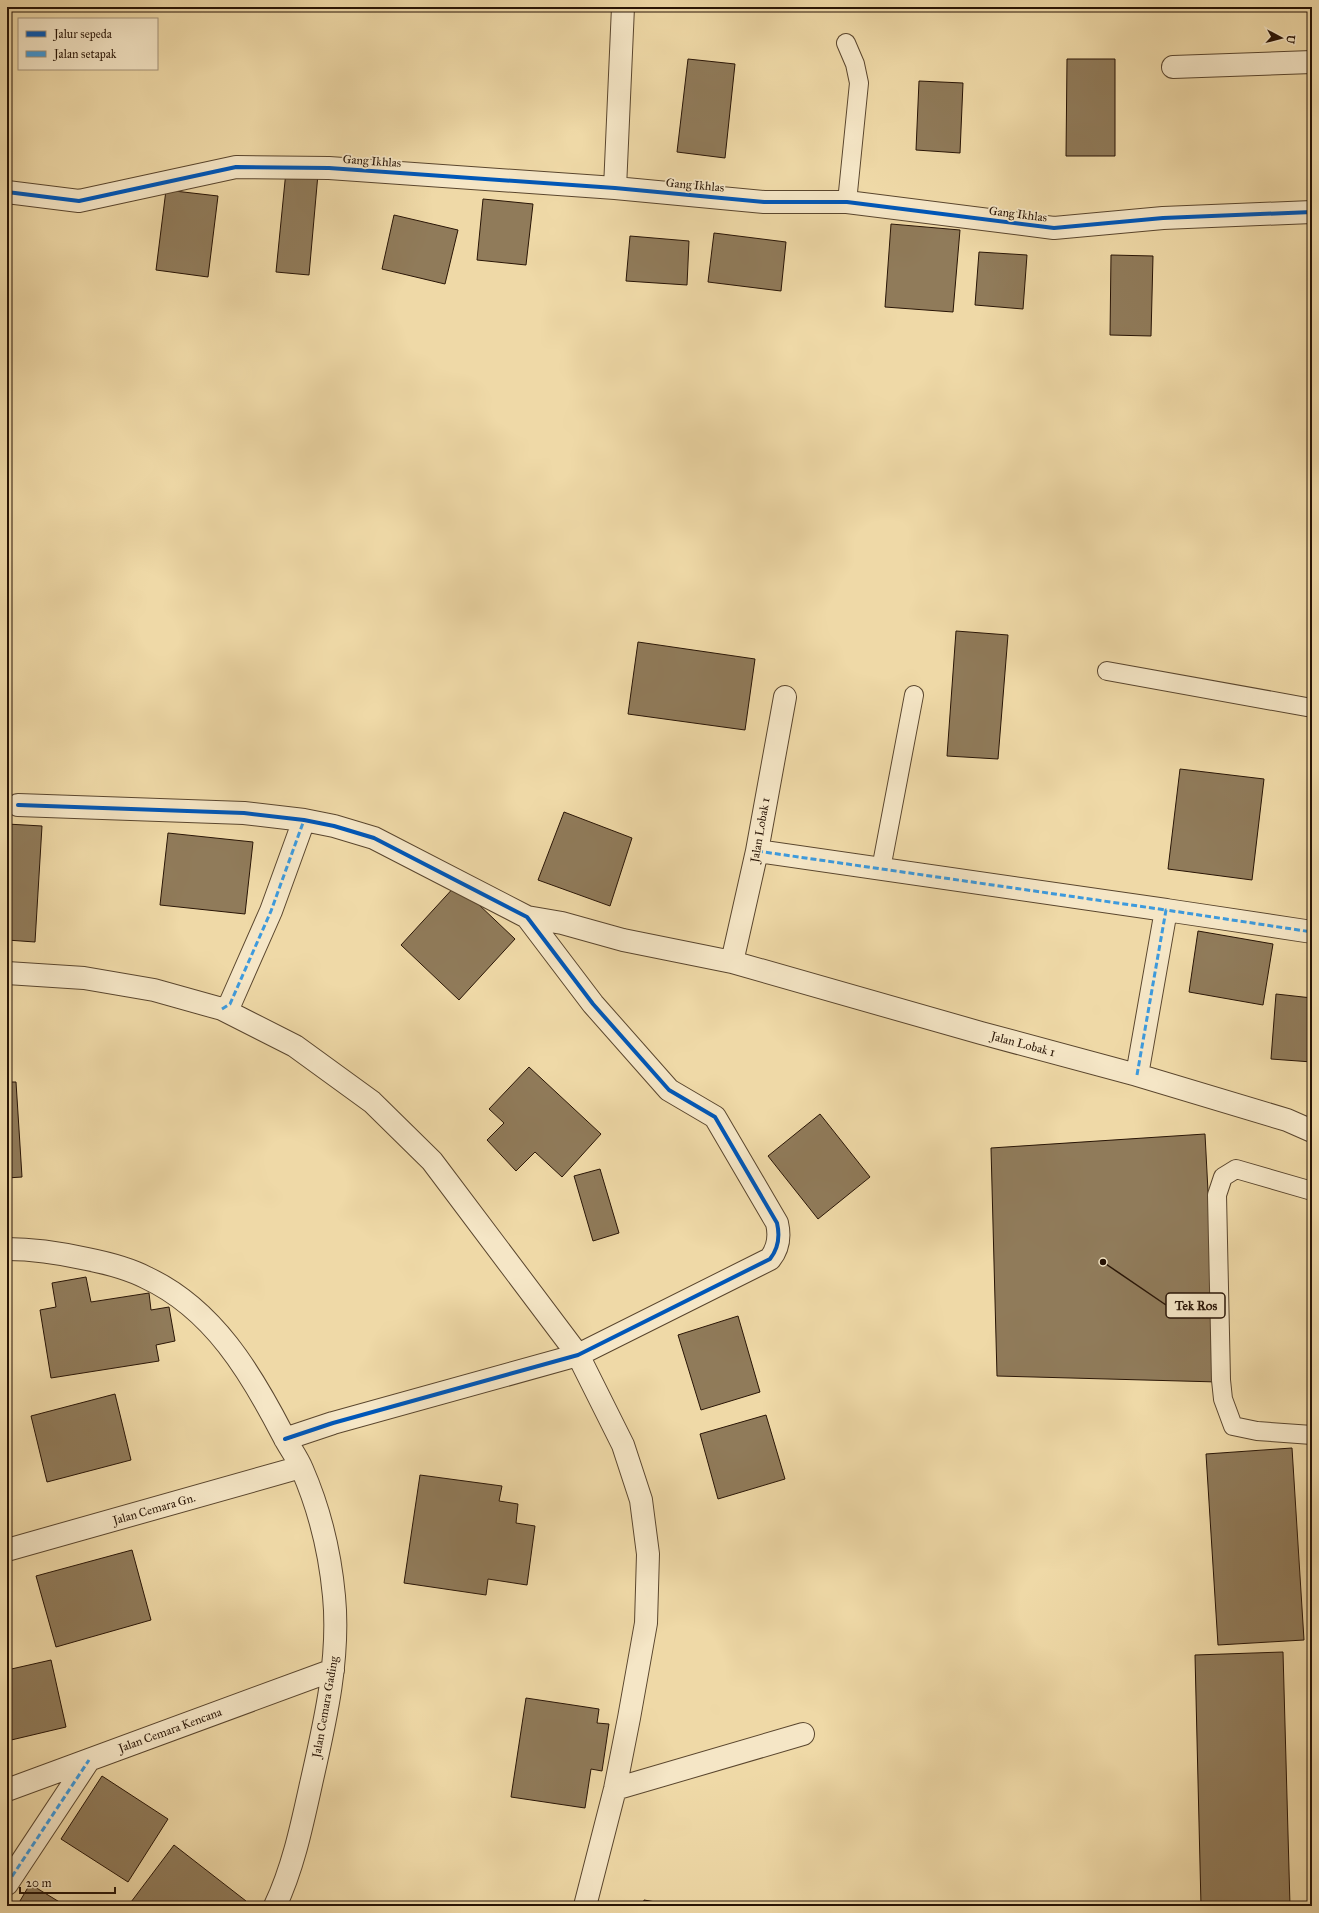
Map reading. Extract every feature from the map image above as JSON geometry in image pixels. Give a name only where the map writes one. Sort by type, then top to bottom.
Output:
[{"type":"street","points":[[615,188],[623,7]]},
{"type":"street","points":[[1173,67],[1312,62]]},
{"type":"street","name":"Gang Ikhlas","points":[[7,192],[79,201],[236,167],[329,168],[615,188],[764,202],[847,202],[1054,228],[1163,218],[1312,212]]},
{"type":"street","name":"Jalan Lobak 1","points":[[732,962],[757,851],[784,697]]},
{"type":"street","points":[[18,805],[244,813],[304,820],[334,826],[374,838],[527,917],[592,1004],[669,1090],[716,1117],[777,1224],[777,1247],[775,1253],[770,1259],[578,1356],[333,1423],[285,1438]]},
{"type":"street","points":[[222,1009],[230,1004],[271,911],[304,820]]},
{"type":"street","points":[[757,851],[1312,932]]},
{"type":"street","points":[[1137,1075],[1166,910]]},
{"type":"street","name":"Jalan Lobak 1","points":[[527,917],[562,923],[630,942],[732,962],[981,1033],[1137,1075],[1287,1120],[1312,1131]]},
{"type":"street","points":[[7,973],[84,978],[154,990],[222,1009],[295,1046],[372,1102],[432,1162],[578,1356],[623,1445],[642,1500],[648,1554],[646,1623],[615,1789],[585,1906]]},
{"type":"street","name":"Jalan Cemara Gading","points":[[7,1249],[37,1250],[111,1264],[147,1278],[184,1300],[217,1331],[242,1363],[266,1401],[301,1467],[316,1507],[328,1558],[334,1595],[335,1625],[333,1670],[320,1744],[300,1833],[275,1906]]},
{"type":"street","name":"Jalan Cemara Gn.","points":[[7,1550],[301,1467]]},
{"type":"street","name":"Jalan Cemara Kencana","points":[[7,1790],[333,1670]]},
{"type":"street","points":[[615,1789],[803,1734]]},
{"type":"street","points":[[7,1884],[89,1760]]},
{"type":"lane","points":[[846,43],[855,64],[859,83],[847,202]]},
{"type":"lane","points":[[1107,670],[1312,708]]},
{"type":"lane","points":[[881,869],[914,695]]},
{"type":"lane","points":[[1312,1191],[1236,1169],[1223,1177],[1217,1195],[1221,1380],[1223,1399],[1233,1426],[1257,1431],[1312,1435]]},
{"type":"building","points":[[688,59],[735,64],[725,158],[677,152]]},
{"type":"building","points":[[1067,59],[1115,59],[1115,156],[1066,156]]},
{"type":"building","points":[[919,81],[963,83],[960,153],[916,150]]},
{"type":"building","points":[[286,171],[318,174],[309,275],[276,272]]},
{"type":"building","points":[[166,190],[218,196],[208,277],[156,270]]},
{"type":"building","points":[[483,199],[533,204],[526,265],[477,260]]},
{"type":"building","points":[[394,215],[458,230],[445,284],[382,269]]},
{"type":"building","points":[[891,224],[960,230],[953,312],[885,307]]},
{"type":"building","points":[[714,233],[786,242],[781,291],[708,282]]},
{"type":"building","points":[[630,236],[689,241],[687,285],[626,281]]},
{"type":"building","points":[[979,252],[1027,255],[1023,309],[975,305]]},
{"type":"building","points":[[1111,255],[1153,256],[1151,336],[1110,335]]},
{"type":"building","points":[[956,631],[1008,635],[998,759],[947,756]]},
{"type":"building","points":[[638,642],[755,659],[745,730],[628,714]]},
{"type":"building","points":[[1180,769],[1264,779],[1252,880],[1168,869]]},
{"type":"building","points":[[564,812],[632,838],[610,906],[538,880]]},
{"type":"building","points":[[7,824],[42,826],[35,942],[7,940]]},
{"type":"building","points":[[168,833],[253,842],[245,914],[160,905]]},
{"type":"building","points":[[457,884],[515,939],[459,1000],[401,945]]},
{"type":"building","points":[[1198,931],[1273,944],[1263,1005],[1189,992]]},
{"type":"building","points":[[1276,994],[1312,998],[1312,1062],[1271,1059]]},
{"type":"building","points":[[529,1067],[601,1134],[562,1177],[535,1152],[516,1171],[487,1140],[504,1123],[489,1109]]},
{"type":"building","points":[[7,1082],[16,1082],[22,1177],[7,1178]]},
{"type":"building","points":[[820,1114],[870,1177],[818,1219],[768,1156]]},
{"type":"building","points":[[1205,1134],[1218,1382],[997,1376],[991,1148]]},
{"type":"building","points":[[600,1169],[619,1233],[593,1241],[574,1176]]},
{"type":"building","points":[[86,1277],[91,1302],[149,1293],[151,1310],[169,1307],[175,1341],[156,1345],[159,1361],[51,1378],[40,1310],[56,1307],[52,1283]]},
{"type":"building","points":[[738,1316],[760,1392],[701,1410],[678,1335]]},
{"type":"building","points":[[115,1394],[131,1460],[47,1482],[31,1416]]},
{"type":"building","points":[[766,1415],[785,1479],[718,1499],[700,1434]]},
{"type":"building","points":[[1292,1448],[1304,1640],[1218,1645],[1206,1454]]},
{"type":"building","points":[[420,1475],[502,1486],[499,1501],[518,1504],[516,1523],[535,1526],[527,1585],[488,1579],[486,1595],[404,1583]]},
{"type":"building","points":[[132,1550],[151,1620],[56,1647],[36,1576]]},
{"type":"building","points":[[1283,1652],[1290,1906],[1201,1906],[1195,1655]]},
{"type":"building","points":[[51,1660],[66,1727],[7,1741],[7,1670]]},
{"type":"building","points":[[526,1698],[599,1709],[597,1723],[609,1724],[602,1771],[591,1769],[585,1808],[511,1797]]},
{"type":"building","points":[[102,1776],[168,1819],[128,1882],[61,1839]]},
{"type":"building","points":[[174,1845],[246,1901],[242,1906],[128,1906]]},
{"type":"building","points":[[30,1884],[66,1906],[17,1906]]},
{"type":"building","points":[[644,1900],[679,1906],[643,1906]]},
{"type":"marked path","points":[[222,1009],[230,1004],[271,911],[304,820]]},
{"type":"marked path","points":[[757,851],[1166,910]]},
{"type":"marked path","points":[[1137,1075],[1166,910],[1312,932]]},
{"type":"marked path","points":[[7,1884],[89,1760]]},
{"type":"cycle path","points":[[7,192],[79,201],[236,167],[329,168],[615,188],[764,202],[847,202],[1054,228],[1163,218],[1312,212]]},
{"type":"cycle path","points":[[18,805],[244,813],[304,820],[334,826],[374,838],[527,917],[593,1004],[669,1090],[715,1117],[777,1223],[778,1242],[770,1259],[578,1355],[333,1423],[285,1439]]},
{"type":"place","name":"Tek Ros","points":[[1103,1262]]}]
